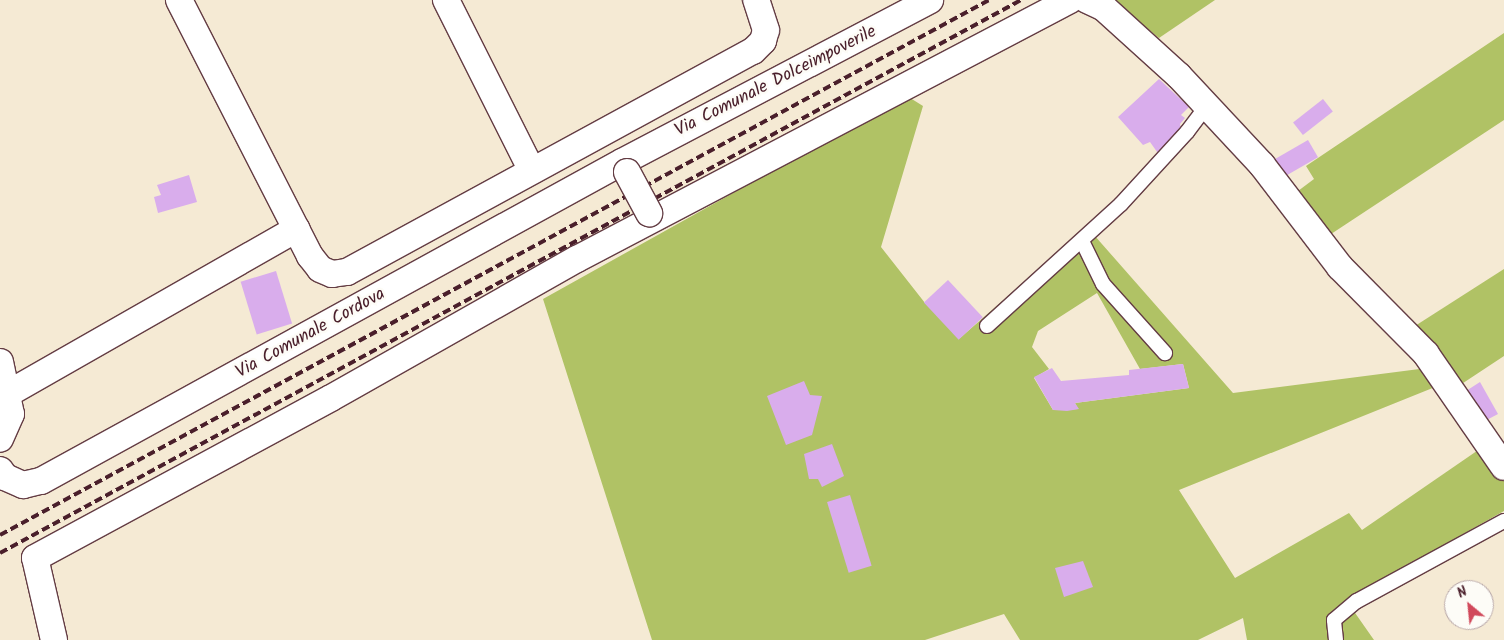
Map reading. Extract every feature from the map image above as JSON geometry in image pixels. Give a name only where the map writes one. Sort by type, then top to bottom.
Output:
[{"type":"street","points":[[179,0],[296,229],[320,269],[332,274],[347,272],[753,52],[763,41],[766,30],[756,0]]},
{"type":"street","points":[[446,0],[532,172]]},
{"type":"street","name":"Via Comunale Dolceimpoverile","points":[[624,167],[930,0]]},
{"type":"street","points":[[54,640],[35,558],[651,216],[1070,0]]},
{"type":"street","points":[[1087,0],[1104,8],[1207,105],[1262,166],[1340,267],[1426,354],[1504,467]]},
{"type":"street","points":[[624,167],[651,216]]},
{"type":"street","name":"Via Comunale Cordova","points":[[0,470],[14,483],[32,485],[41,481],[624,167]]},
{"type":"street","points":[[9,393],[296,229]]},
{"type":"street","points":[[0,362],[9,393],[11,414],[0,438]]},
{"type":"lane","points":[[987,326],[1082,240],[1154,168],[1187,132],[1207,105]]},
{"type":"lane","points":[[1082,240],[1103,284],[1165,353]]},
{"type":"lane","points":[[1336,640],[1334,620],[1357,601],[1504,521]]},
{"type":"green space","points":[[1112,0],[1215,0],[1159,38]]},
{"type":"green space","points":[[1504,33],[1504,120],[1325,238],[1294,194],[1314,179],[1306,166]]},
{"type":"green space","points":[[907,96],[923,106],[881,247],[925,303],[960,338],[1087,227],[1233,393],[1435,367],[1404,333],[1504,269],[1504,356],[1451,391],[1445,383],[1179,490],[1235,578],[1349,513],[1362,530],[1487,444],[1504,467],[1504,511],[1346,600],[1374,640],[1247,640],[1243,618],[1198,640],[1020,640],[1004,614],[925,640],[652,640],[543,299]],"holes":[[[1097,293],[1140,369],[1183,364],[1189,388],[1075,403],[1078,409],[1053,410],[1034,378],[1049,369],[1032,347],[1038,331]]]},
{"type":"building","points":[[1159,79],[1189,107],[1181,115],[1185,118],[1180,124],[1182,133],[1160,156],[1150,142],[1143,145],[1118,117]]},
{"type":"building","points":[[1323,99],[1333,112],[1303,135],[1293,122]]},
{"type":"building","points":[[1308,140],[1318,157],[1285,176],[1275,159]]},
{"type":"building","points":[[189,175],[197,202],[158,213],[154,197],[161,195],[157,185]]},
{"type":"building","points":[[276,271],[292,324],[257,334],[241,282]]},
{"type":"building","points":[[948,280],[983,317],[959,340],[924,303]]},
{"type":"building","points":[[1183,364],[1189,388],[1075,403],[1079,409],[1067,411],[1053,410],[1034,377],[1052,368],[1061,381],[1129,375],[1129,370]]},
{"type":"building","points":[[804,381],[810,395],[822,396],[812,435],[786,445],[767,396]]},
{"type":"building","points":[[1480,382],[1498,414],[1481,423],[1466,391]]},
{"type":"building","points":[[832,444],[844,476],[822,487],[818,479],[809,479],[804,454]]},
{"type":"building","points":[[850,495],[872,566],[849,573],[827,502]]},
{"type":"building","points":[[1083,561],[1093,587],[1064,597],[1055,568]]},
{"type":"railway","points":[[0,535],[989,0]]},
{"type":"railway","points":[[0,553],[1021,0]]}]
